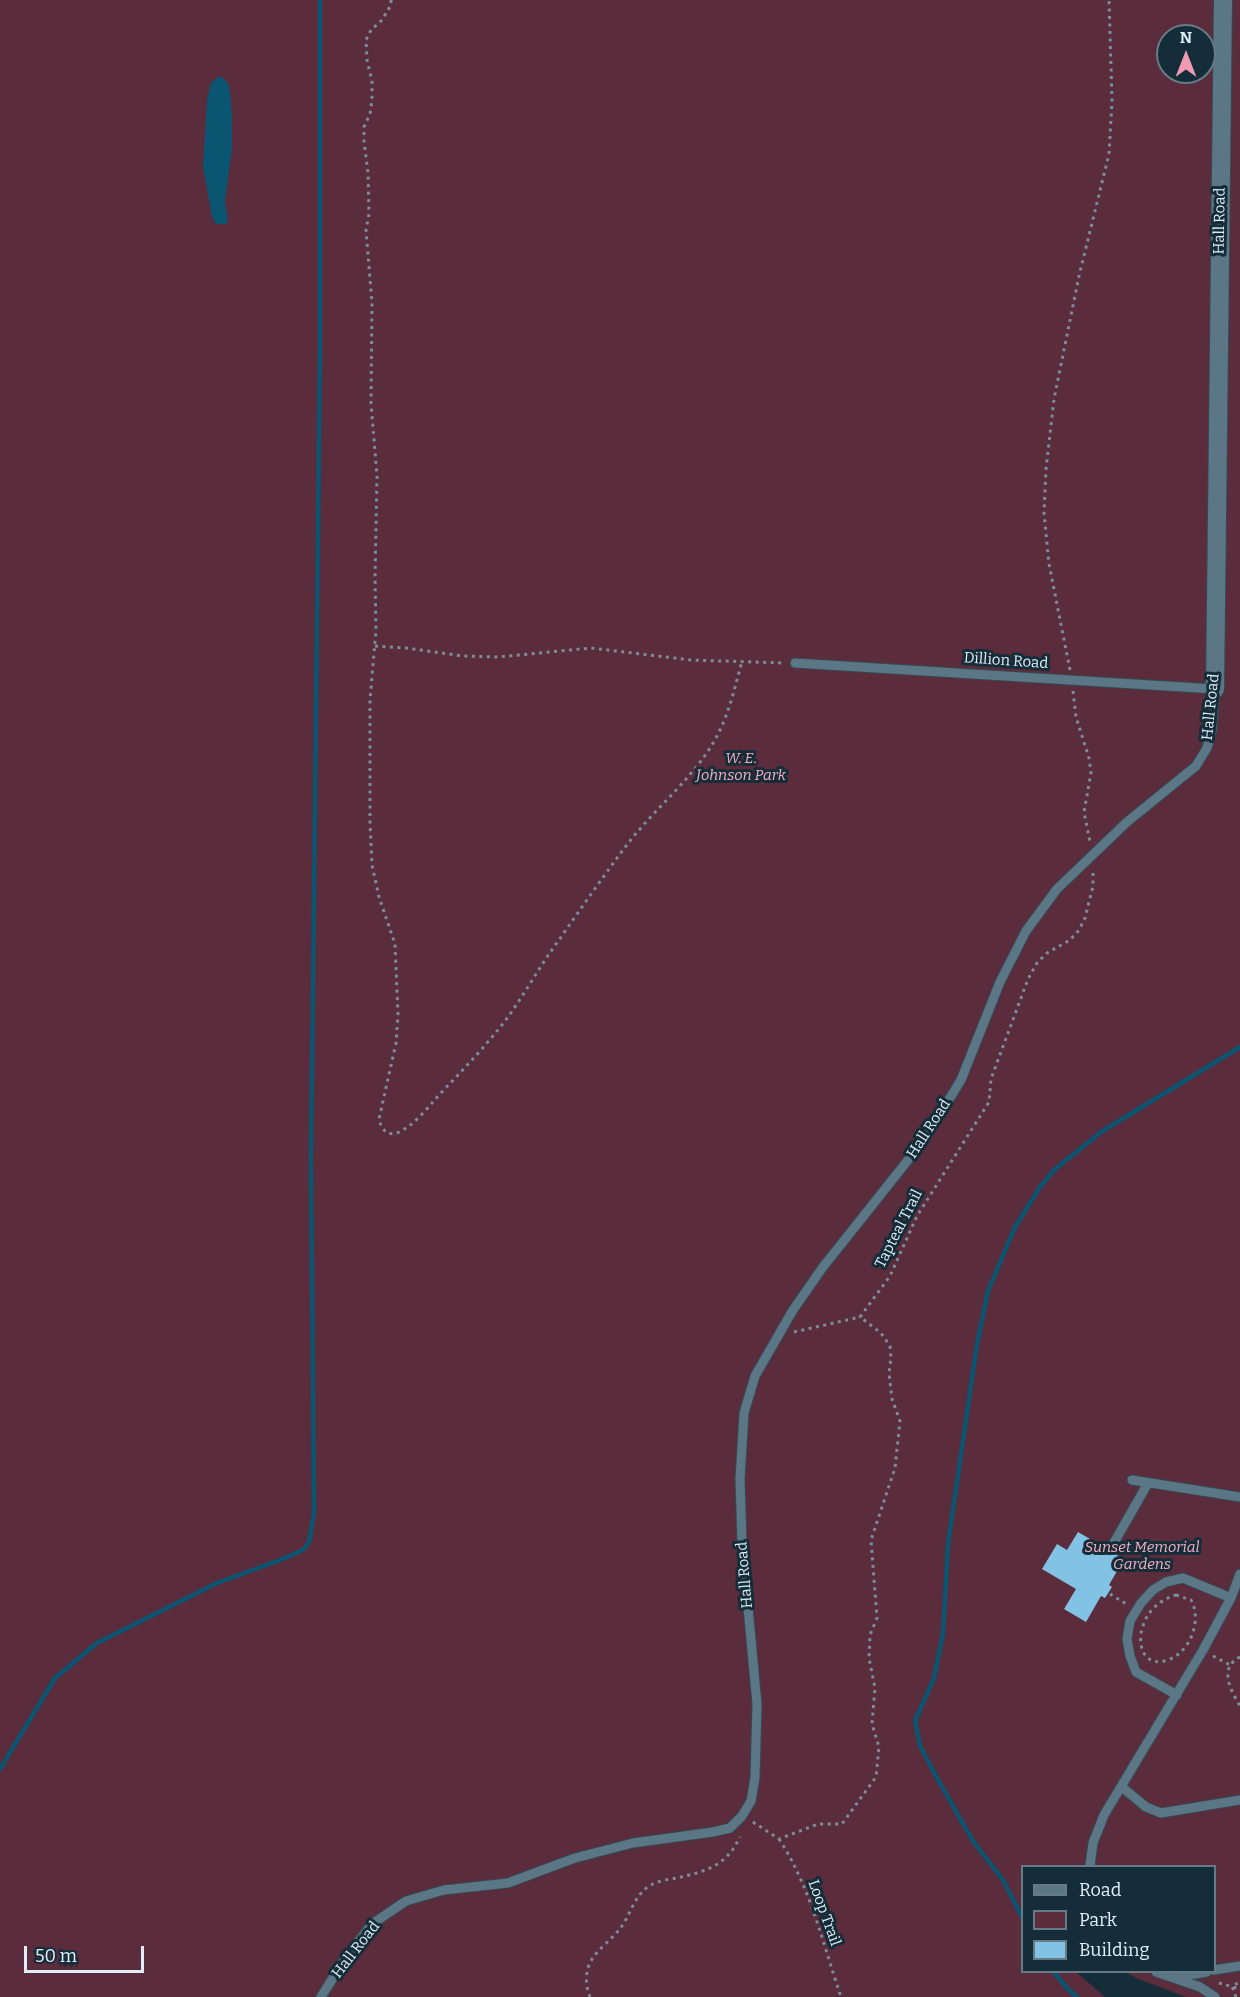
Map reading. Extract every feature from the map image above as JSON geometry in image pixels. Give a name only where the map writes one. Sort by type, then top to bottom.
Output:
[{"type":"street","name":"Hall Road","points":[[1215,689],[1223,0]]},
{"type":"lane","name":"Dillion Road","points":[[795,663],[1215,689]]},
{"type":"lane","name":"Hall Road","points":[[321,1997],[345,1959],[372,1924],[406,1900],[444,1890],[508,1883],[575,1858],[633,1843],[730,1828],[742,1816],[751,1801],[755,1778],[757,1704],[742,1543],[740,1479],[744,1413],[755,1376],[793,1310],[823,1267],[924,1140],[961,1080],[1000,982],[1026,931],[1057,889],[1126,822],[1196,766],[1207,748],[1212,729],[1215,689]]},
{"type":"lane","points":[[1132,1480],[1240,1497]]},
{"type":"lane","points":[[1111,1548],[1148,1483]]},
{"type":"lane","points":[[1090,1865],[1093,1843],[1104,1815],[1177,1695],[1231,1599],[1240,1574]]},
{"type":"lane","points":[[1177,1695],[1136,1672],[1130,1656],[1128,1639],[1130,1621],[1141,1603],[1153,1590],[1166,1582],[1183,1578],[1231,1599]]},
{"type":"lane","points":[[1122,1787],[1146,1807],[1161,1813],[1240,1800]]},
{"type":"lane","points":[[1216,1970],[1240,1966]]},
{"type":"lane","points":[[1162,1973],[1200,1987],[1215,1997]]},
{"type":"lane","points":[[1175,1977],[1196,1973]]},
{"type":"path","points":[[391,0],[391,5],[382,20],[371,30],[366,40],[367,60],[372,81],[372,100],[370,114],[364,127],[369,214],[366,230],[372,303],[371,404],[377,476],[376,630],[370,700],[370,823],[372,865],[379,897],[395,944],[398,1015],[396,1042],[379,1119],[386,1131],[394,1134],[411,1125],[505,1021],[547,957],[627,845],[690,774],[716,739],[731,703],[742,661]]},
{"type":"path","name":"Tapteal Trail","points":[[860,1317],[890,1276],[917,1216],[989,1102],[992,1078],[1033,971],[1047,953],[1070,940],[1079,930],[1085,918],[1095,877],[1083,812],[1091,773],[1089,758],[1076,717],[1072,680],[1050,564],[1044,513],[1046,469],[1056,388],[1079,276],[1109,154],[1112,101],[1109,0]]},
{"type":"path","points":[[375,646],[463,656],[498,657],[591,648],[658,657],[795,663]]},
{"type":"path","points":[[742,1816],[779,1839],[818,1824],[842,1824],[876,1777],[879,1747],[872,1724],[875,1688],[869,1658],[870,1635],[877,1618],[871,1540],[895,1468],[900,1421],[892,1399],[889,1373],[890,1346],[881,1333],[860,1317],[777,1336]]},
{"type":"path","points":[[1176,1595],[1191,1600],[1194,1606],[1196,1622],[1189,1642],[1177,1654],[1163,1662],[1154,1661],[1142,1652],[1140,1635],[1149,1614],[1160,1602],[1176,1595]]},
{"type":"path","points":[[1240,1657],[1232,1662],[1227,1673],[1231,1689],[1240,1706]]},
{"type":"path","points":[[590,1997],[586,1979],[589,1965],[620,1929],[637,1898],[649,1886],[718,1866],[735,1848],[742,1833],[742,1816]]},
{"type":"path","name":"Loop Trail","points":[[779,1839],[792,1858],[841,1997]]},
{"type":"path","points":[[1236,1997],[1232,1986],[1240,1982]]},
{"type":"green space","name":"W. E. Johnson Park","points":[[0,0],[1240,0],[1240,1997],[1186,1997],[1128,1973],[1216,1973],[1216,1865],[1021,1865],[1021,1973],[1077,1973],[1105,1997],[0,1997]]},
{"type":"water","points":[[218,77],[222,77],[228,83],[232,120],[232,148],[225,201],[228,221],[226,224],[216,224],[212,217],[203,167],[207,100],[211,83]]},
{"type":"building","points":[[1078,1532],[1104,1547],[1107,1554],[1115,1554],[1124,1559],[1109,1585],[1112,1587],[1105,1598],[1101,1596],[1086,1622],[1064,1609],[1076,1589],[1042,1569],[1057,1544],[1067,1550]]},
{"type":"waterway","points":[[0,1769],[55,1678],[97,1643],[217,1583],[303,1550],[309,1542],[314,1513],[311,1158],[320,353],[320,0]]},
{"type":"waterway","points":[[1021,1915],[1003,1880],[973,1841],[937,1778],[920,1746],[915,1721],[934,1678],[943,1634],[948,1544],[977,1344],[988,1291],[1015,1227],[1040,1187],[1054,1170],[1101,1132],[1240,1047]]},
{"type":"waterway","points":[[1055,1973],[1077,1997]]},
{"type":"park label","name":"Sunset Memorial Gardens","points":[[1142,1556]]}]
